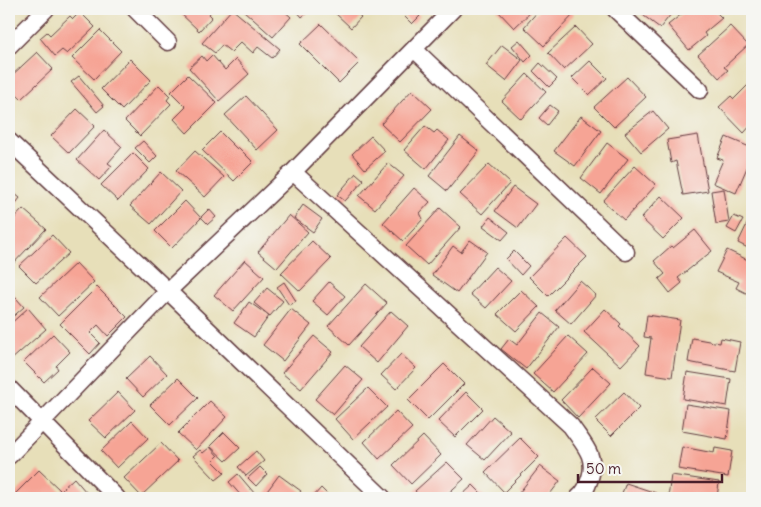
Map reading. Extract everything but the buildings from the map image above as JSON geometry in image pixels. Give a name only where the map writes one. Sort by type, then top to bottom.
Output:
[{"type":"street","points":[[9,46],[46,9]]},
{"type":"street","points":[[135,9],[168,42]]},
{"type":"street","points":[[9,456],[168,291],[293,172],[453,9]]},
{"type":"street","points":[[615,9],[700,90]]},
{"type":"street","points":[[414,48],[626,252]]},
{"type":"street","points":[[9,141],[383,498]]},
{"type":"street","points":[[293,172],[571,426],[591,456],[593,468],[586,491],[578,498]]},
{"type":"street","points":[[9,388],[116,498]]}]
